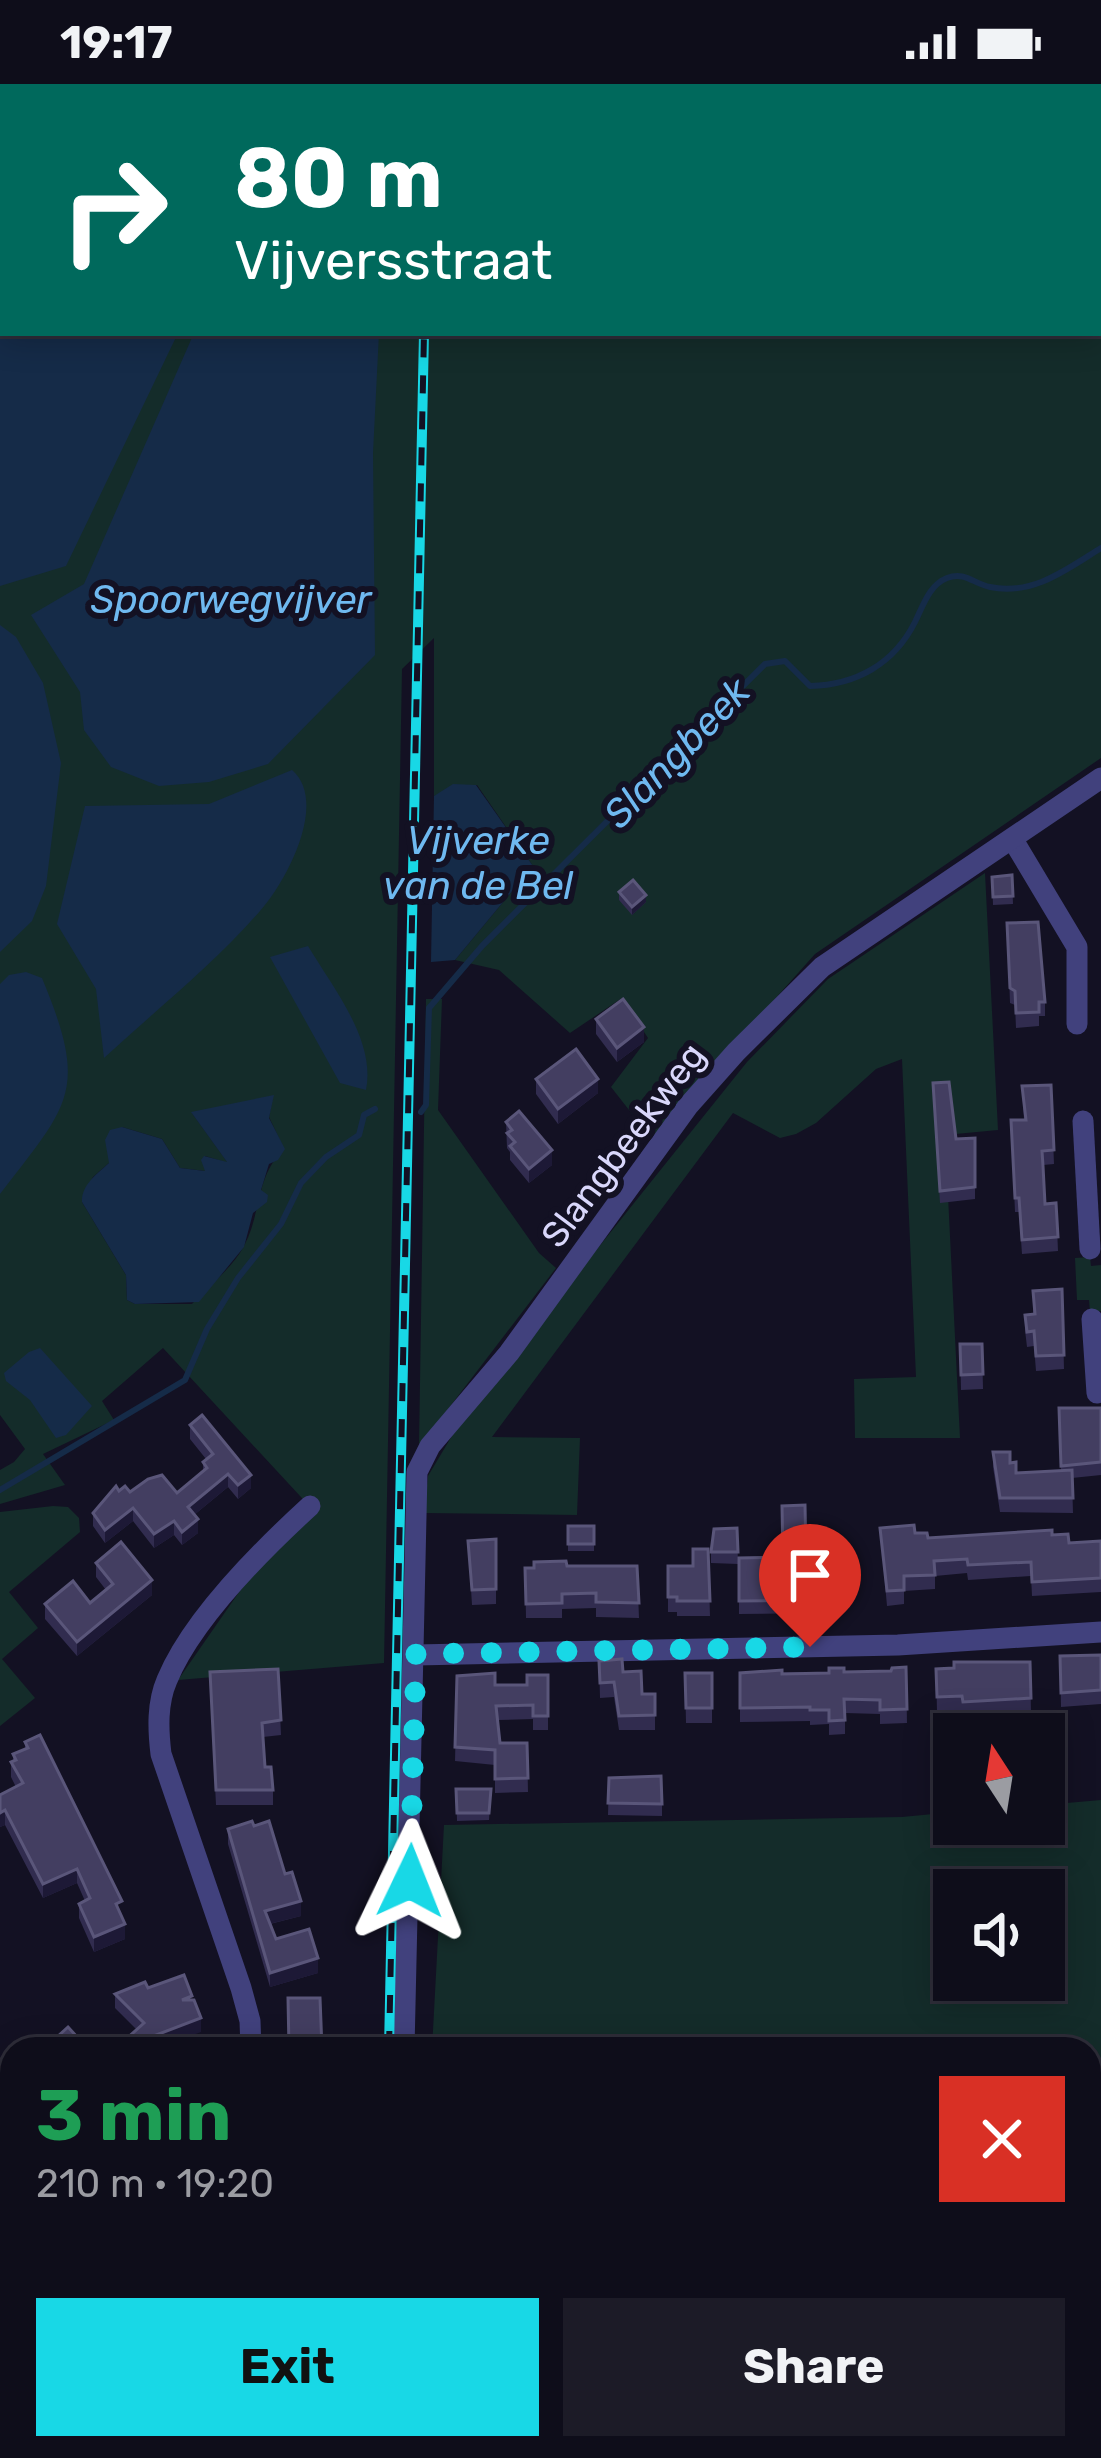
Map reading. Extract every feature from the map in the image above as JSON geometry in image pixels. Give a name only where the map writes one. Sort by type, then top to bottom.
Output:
[{"type":"street","name":"Slangbeekweg","points":[[416,1654],[417,1472],[430,1446],[509,1353],[688,1106],[822,967],[1101,778]]},
{"type":"street","points":[[1012,840],[1077,947],[1077,1024]]},
{"type":"street","points":[[1077,947],[1101,946]]},
{"type":"street","points":[[1084,1121],[1093,1155],[1090,1249]]},
{"type":"street","points":[[1092,1319],[1097,1394]]},
{"type":"street","points":[[251,2037],[241,1988],[161,1754],[158,1727],[165,1683],[178,1660],[256,1555],[310,1506]]},
{"type":"street","points":[[404,2037],[416,1654],[898,1645],[1101,1633]]},
{"type":"green space","points":[[0,336],[1101,336],[1101,758],[815,954],[651,1138],[611,1087],[648,1038],[622,998],[570,1033],[499,970],[455,960],[533,866],[477,785],[434,796],[434,638],[402,669],[384,1663],[178,1680],[253,1572],[313,1510],[163,1348],[102,1401],[114,1420],[43,1454],[65,1485],[0,1504],[0,1470],[25,1449],[0,1415]],"holes":[[[273,1096],[269,1117],[284,1149],[263,1183],[244,1246],[192,1304],[127,1300],[126,1275],[82,1202],[93,1177],[109,1163],[122,1127],[162,1139],[180,1168],[205,1171],[205,1156],[228,1163],[192,1113]]]},
{"type":"green space","points":[[985,873],[998,1130],[945,1135],[960,1438],[855,1438],[854,1379],[916,1377],[902,1059],[876,1069],[816,1123],[796,1134],[780,1138],[733,1113],[492,1437],[580,1438],[577,1515],[424,1513],[428,1476],[465,1414],[747,1062],[828,979]]},
{"type":"green space","points":[[426,999],[442,999],[438,1110],[539,1253],[556,1268],[419,1447]]},
{"type":"green space","points":[[1090,1257],[1091,1266],[1101,1265],[1101,1311],[1090,1312],[1089,1300],[1077,1300],[1075,1258]]},
{"type":"green space","points":[[68,1507],[79,1518],[80,1532],[9,1592],[38,1628],[2,1659],[35,1698],[0,1726],[0,1512]]},
{"type":"green space","points":[[1101,1800],[1101,2037],[433,2037],[444,1825],[933,1814],[933,1845],[1065,1845],[1065,1803]]},
{"type":"water","points":[[0,336],[177,336],[66,566],[0,586]]},
{"type":"water","name":"Spoorwegvijver","points":[[193,336],[379,336],[373,453],[375,655],[268,764],[209,782],[159,786],[111,767],[84,730],[80,692],[31,615],[84,584]]},
{"type":"water","points":[[0,625],[16,637],[43,683],[61,763],[46,886],[32,921],[0,952]]},
{"type":"water","points":[[292,770],[302,784],[305,821],[291,862],[270,898],[224,950],[104,1058],[96,989],[57,924],[85,806],[209,804]]},
{"type":"water","name":"Vijverke van de Bel","points":[[453,784],[476,785],[533,866],[455,960],[431,962],[434,796]]},
{"type":"water","points":[[308,946],[359,1034],[365,1052],[366,1090],[340,1083],[270,957]]},
{"type":"water","points":[[26,972],[42,978],[57,1016],[68,1072],[56,1115],[0,1194],[0,984],[9,975]]},
{"type":"water","points":[[274,1095],[269,1118],[285,1149],[269,1164],[261,1190],[268,1195],[267,1202],[253,1213],[244,1247],[199,1302],[135,1304],[127,1300],[126,1275],[82,1202],[87,1185],[109,1163],[105,1140],[110,1130],[122,1127],[162,1139],[180,1168],[205,1171],[204,1156],[227,1162],[191,1112]]},
{"type":"water","points":[[40,1348],[92,1406],[66,1435],[56,1438],[4,1373]]},
{"type":"building","points":[[1012,875],[1013,896],[993,897],[992,877]]},
{"type":"building","points":[[633,880],[646,895],[632,907],[619,892]]},
{"type":"building","points":[[1038,922],[1045,1002],[1039,1002],[1039,1012],[1016,1013],[1007,923]]},
{"type":"building","points":[[623,999],[644,1027],[617,1048],[596,1019]]},
{"type":"building","points":[[576,1049],[598,1079],[558,1109],[536,1079]]},
{"type":"building","points":[[949,1082],[956,1139],[975,1138],[975,1187],[940,1191],[933,1083]]},
{"type":"building","points":[[1051,1085],[1054,1150],[1042,1151],[1045,1204],[1056,1203],[1058,1237],[1022,1240],[1011,1120],[1026,1120],[1022,1086]]},
{"type":"building","points":[[519,1111],[552,1150],[529,1169],[510,1146],[515,1142],[507,1133],[512,1130],[506,1122]]},
{"type":"building","points":[[1062,1289],[1064,1355],[1036,1356],[1034,1331],[1027,1332],[1025,1315],[1035,1314],[1033,1291]]},
{"type":"building","points":[[960,1344],[982,1344],[983,1374],[961,1375]]},
{"type":"building","points":[[1059,1408],[1101,1408],[1101,1462],[1061,1466]]},
{"type":"building","points":[[202,1415],[251,1475],[238,1485],[228,1474],[188,1507],[198,1519],[182,1532],[174,1521],[154,1534],[133,1508],[105,1530],[93,1513],[116,1486],[130,1492],[162,1475],[177,1493],[207,1468],[203,1462],[213,1454],[190,1425]]},
{"type":"building","points":[[993,1452],[1010,1452],[1016,1473],[1072,1470],[1073,1498],[1000,1498]]},
{"type":"building","points":[[805,1505],[806,1556],[830,1556],[831,1600],[739,1601],[739,1558],[783,1557],[782,1506]]},
{"type":"building","points":[[914,1525],[915,1533],[927,1533],[928,1538],[1052,1530],[1052,1535],[1068,1534],[1069,1543],[1101,1541],[1101,1578],[1032,1582],[1031,1562],[968,1565],[967,1559],[934,1561],[935,1575],[904,1576],[904,1590],[887,1591],[880,1528]]},
{"type":"building","points":[[568,1526],[594,1526],[594,1544],[568,1544]]},
{"type":"building","points":[[737,1528],[738,1552],[711,1552],[714,1529]]},
{"type":"building","points":[[496,1539],[496,1589],[472,1590],[468,1541]]},
{"type":"building","points":[[121,1542],[152,1580],[77,1642],[45,1604],[73,1581],[90,1603],[113,1584],[96,1563]]},
{"type":"building","points":[[693,1549],[708,1549],[710,1601],[668,1597],[668,1566],[693,1566]]},
{"type":"building","points":[[566,1561],[567,1566],[637,1566],[639,1603],[596,1602],[596,1593],[562,1594],[562,1603],[526,1604],[525,1568],[534,1568],[534,1562]]},
{"type":"building","points":[[1101,1655],[1101,1690],[1061,1693],[1060,1656]]},
{"type":"building","points":[[622,1659],[623,1672],[641,1671],[642,1694],[655,1694],[655,1715],[619,1716],[614,1682],[600,1683],[599,1661]]},
{"type":"building","points":[[954,1662],[1030,1662],[1031,1698],[963,1702],[962,1696],[937,1697],[936,1669],[954,1668]]},
{"type":"building","points":[[906,1667],[907,1709],[880,1710],[880,1700],[844,1699],[845,1720],[829,1721],[829,1710],[810,1707],[740,1708],[740,1673]]},
{"type":"building","points":[[278,1669],[281,1720],[262,1723],[265,1767],[271,1767],[273,1790],[216,1790],[210,1672]]},
{"type":"building","points":[[495,1673],[495,1685],[527,1685],[527,1675],[548,1675],[548,1716],[533,1716],[533,1705],[496,1706],[500,1743],[527,1743],[528,1778],[495,1779],[495,1750],[455,1747],[457,1676]]},
{"type":"building","points":[[685,1673],[712,1673],[712,1708],[686,1708]]},
{"type":"building","points":[[40,1735],[122,1901],[116,1904],[125,1924],[94,1937],[79,1904],[90,1898],[77,1869],[43,1884],[5,1810],[0,1813],[0,1795],[23,1783],[11,1762],[16,1760],[13,1754],[28,1748],[25,1742]]},
{"type":"building","points":[[661,1776],[662,1804],[608,1803],[609,1778]]},
{"type":"building","points":[[456,1789],[491,1789],[489,1813],[457,1813]]},
{"type":"building","points":[[252,1821],[254,1826],[269,1821],[285,1874],[292,1872],[301,1901],[265,1911],[276,1939],[309,1929],[318,1958],[270,1973],[228,1829]]},
{"type":"building","points":[[184,1975],[192,1996],[182,2000],[194,2000],[201,2018],[151,2037],[128,2037],[144,2023],[115,1994],[145,1982],[148,1988]]},
{"type":"building","points":[[288,1998],[320,1998],[322,2037],[289,2037]]},
{"type":"building","points":[[68,2027],[77,2037],[57,2037]]},
{"type":"waterway","name":"Slangbeek","points":[[421,1112],[426,1105],[429,1008],[482,946],[765,664],[785,661],[810,686],[858,676],[896,650],[941,581],[959,576],[990,587],[1021,588],[1049,579],[1101,548]]},
{"type":"waterway","name":"Slangbeek","points":[[0,1490],[185,1380],[207,1329],[238,1278],[281,1224],[301,1183],[326,1157],[359,1135],[364,1115],[375,1109]]},
{"type":"railway","points":[[389,2037],[424,336]]},
{"type":"route","points":[[410,1881],[416,1654],[810,1647]]}]
